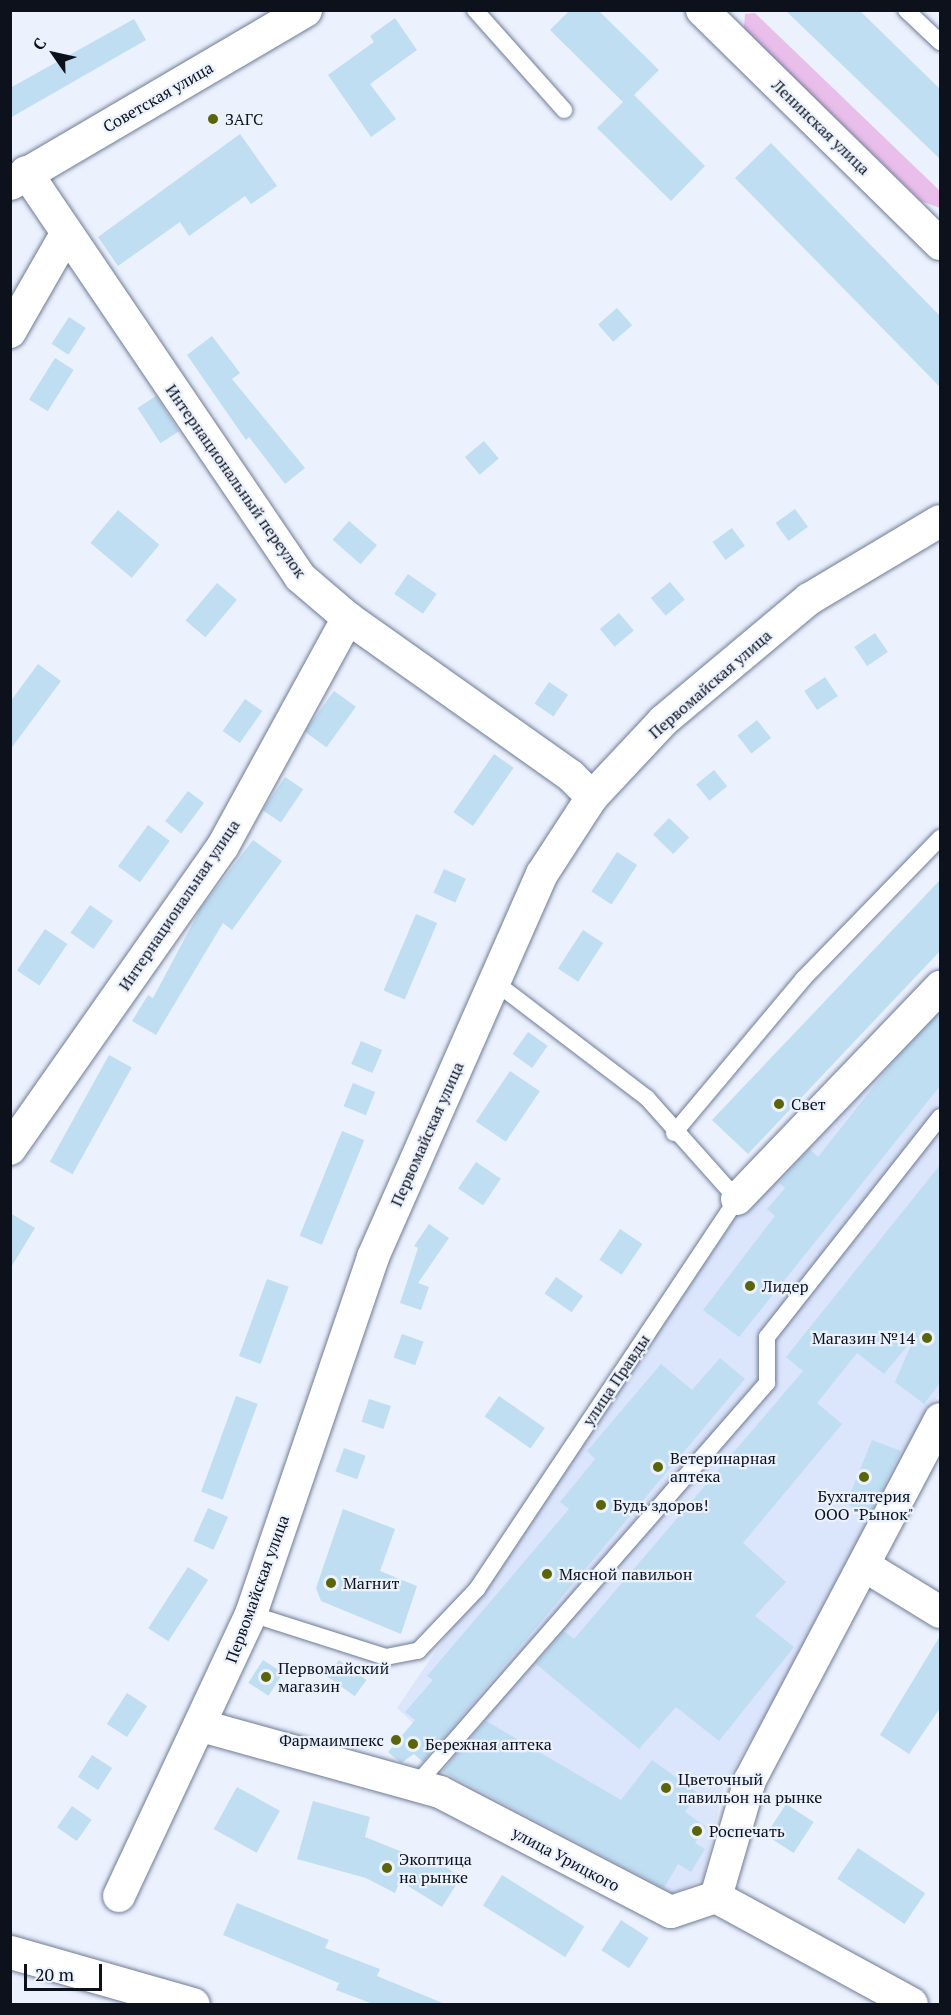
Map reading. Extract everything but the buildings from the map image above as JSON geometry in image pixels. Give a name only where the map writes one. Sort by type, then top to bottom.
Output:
[{"type":"main road","name":"Советская улица","points":[[18,177],[305,10]]},
{"type":"main road","points":[[10,1952],[194,2004]]},
{"type":"street","name":"Ленинская улица","points":[[702,10],[940,244]]},
{"type":"street","name":"Интернациональный переулок","points":[[18,177],[65,236],[300,577],[348,618],[571,776],[592,798]]},
{"type":"street","points":[[10,332],[65,236]]},
{"type":"street","name":"Первомайская улица","points":[[118,1896],[202,1726],[251,1614],[373,1257],[542,874],[592,798],[663,721],[809,599],[940,521]]},
{"type":"street","name":"Интернациональная улица","points":[[10,1149],[223,846],[348,618]]},
{"type":"street","name":"улица Правды","points":[[737,1199],[940,987]]},
{"type":"street","points":[[900,2001],[716,1897],[750,1780],[865,1566],[940,1419]]},
{"type":"street","points":[[865,1566],[940,1612]]},
{"type":"street","name":"улица Урицкого","points":[[202,1726],[440,1792],[671,1912],[716,1897]]},
{"type":"lane","points":[[475,10],[564,110]]},
{"type":"lane","points":[[906,10],[940,42]]},
{"type":"lane","points":[[674,1133],[803,980],[940,838]]},
{"type":"lane","points":[[495,982],[647,1098],[674,1133],[737,1199]]},
{"type":"lane","points":[[416,1785],[768,1383],[767,1337],[940,1117]]},
{"type":"lane","name":"улица Правды","points":[[251,1614],[386,1657],[418,1651],[477,1589],[737,1199]]},
{"type":"shaded area","points":[[755,13],[940,191],[940,208],[921,201],[744,29],[745,14]]},
{"type":"shaded area","points":[[940,993],[940,1394],[928,1408],[854,1565],[724,1785],[703,1879],[661,1900],[569,1857],[450,1777],[457,1764],[397,1708],[739,1207]]},
{"type":"place","name":"ЗАГС","points":[[213,119]]},
{"type":"place","name":"Свет","points":[[779,1104]]},
{"type":"place","name":"Лидер","points":[[750,1286]]},
{"type":"place","name":"Магазин №14","points":[[927,1338]]},
{"type":"place","name":"Ветеринарная аптека","points":[[658,1467]]},
{"type":"place","name":"Бухгалтерия ООО \"Рынок\"","points":[[864,1477]]},
{"type":"place","name":"Будь здоров!","points":[[601,1505]]},
{"type":"place","name":"Мясной павильон","points":[[547,1574]]},
{"type":"place","name":"Магнит","points":[[331,1583]]},
{"type":"place","name":"Первомайский магазин","points":[[266,1677]]},
{"type":"place","name":"Фармаимпекс","points":[[396,1740]]},
{"type":"place","name":"Бережная аптека","points":[[413,1744]]},
{"type":"place","name":"Цветочный павильон на рынке","points":[[666,1788]]},
{"type":"place","name":"Роспечать","points":[[697,1831]]},
{"type":"place","name":"Экоптица на рынке","points":[[387,1868]]}]
